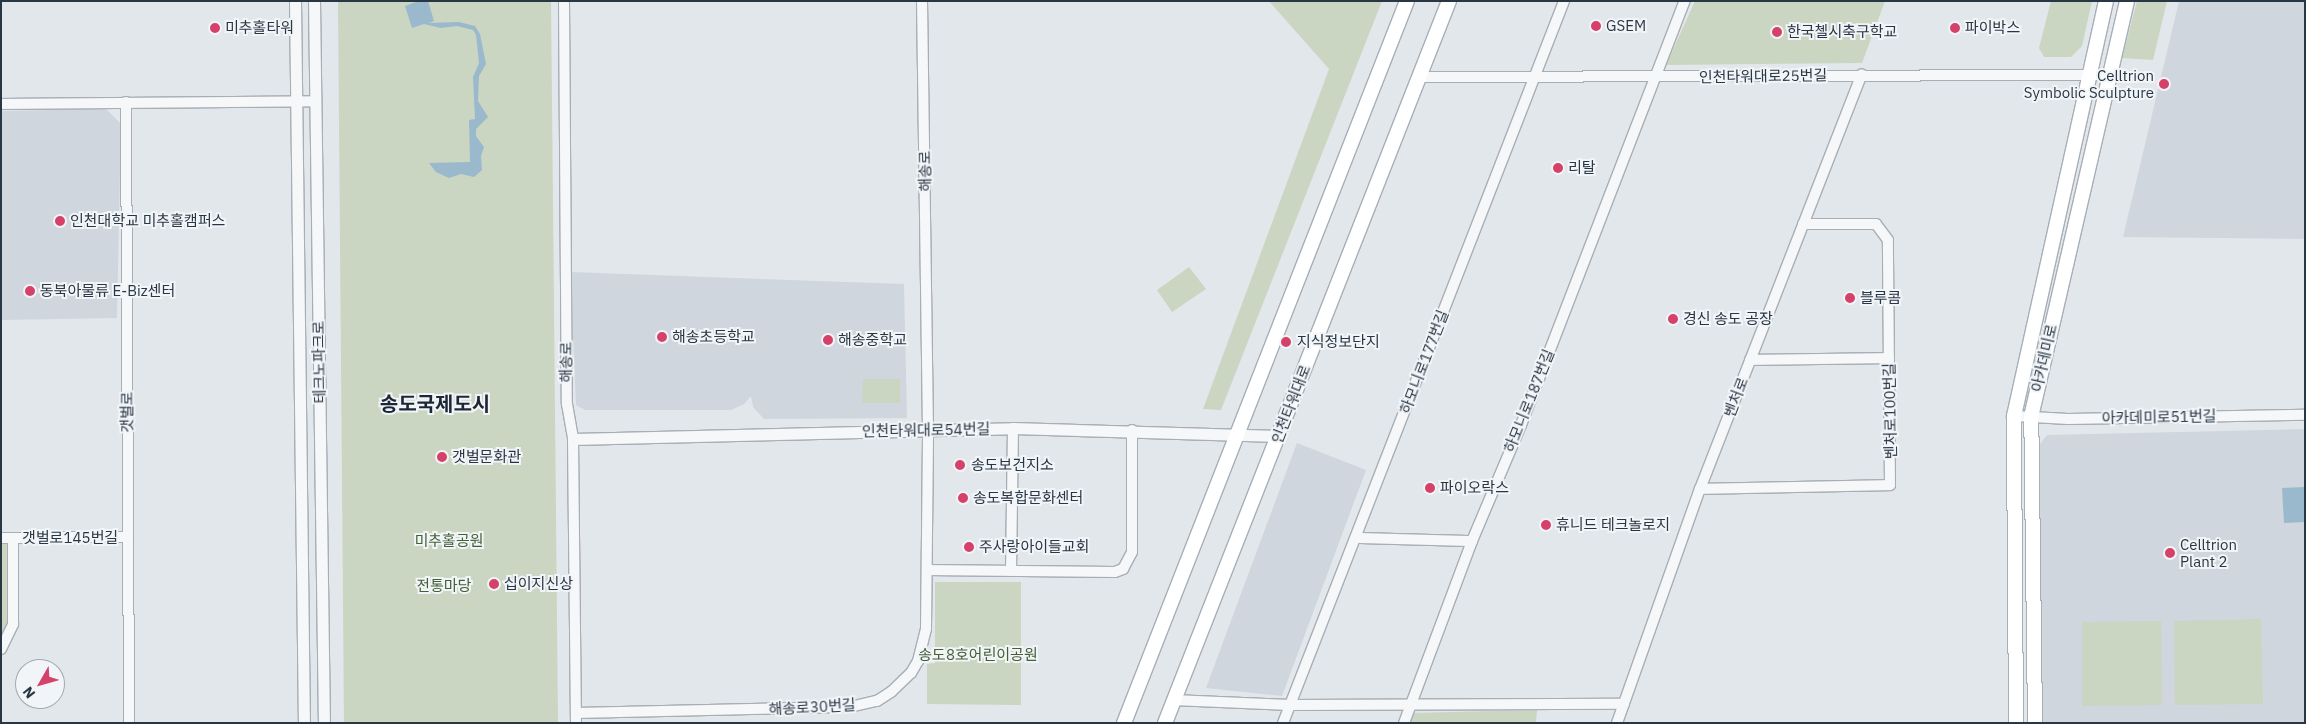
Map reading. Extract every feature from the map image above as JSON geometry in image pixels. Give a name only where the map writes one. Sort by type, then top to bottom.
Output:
[{"type":"main road","points":[[1124,723],[1235,435],[1407,1]]},
{"type":"main road","name":"인천타워대로","points":[[1165,723],[1449,1]]},
{"type":"main road","name":"아카데미로","points":[[2016,723],[2014,416],[2106,1]]},
{"type":"main road","name":"아카데미로","points":[[2035,723],[2031,417],[2108,75],[2127,1]]},
{"type":"street","name":"테크노파크로","points":[[295,1],[304,723]]},
{"type":"street","name":"테크노파크로","points":[[314,1],[324,723]]},
{"type":"street","name":"해송로","points":[[564,1],[567,404],[573,439],[576,718]]},
{"type":"street","name":"해송로","points":[[922,1],[928,430]]},
{"type":"street","name":"하모니로177번길","points":[[1283,723],[1564,1]]},
{"type":"street","name":"하모니로187번길","points":[[1404,723],[1472,541],[1521,425],[1685,1]]},
{"type":"street","name":"인천타워대로25번길","points":[[1419,77],[1654,78],[1862,74],[2108,75]]},
{"type":"street","name":"벤처로","points":[[1617,723],[1700,489],[1862,74]]},
{"type":"street","points":[[1,104],[126,102],[296,103],[315,101]]},
{"type":"street","name":"갯벌로","points":[[126,102],[130,723]]},
{"type":"street","name":"벤처로100번길","points":[[1700,489],[1890,485],[1888,240],[1884,231],[1876,224],[1866,222],[1803,224]]},
{"type":"street","points":[[1750,360],[1889,358]]},
{"type":"street","name":"아카데미로51번길","points":[[2014,416],[2305,415]]},
{"type":"street","points":[[1011,571],[1013,428]]},
{"type":"street","name":"인천타워대로54번길","points":[[573,439],[1013,428],[1132,430],[1279,436]]},
{"type":"street","name":"해송로30번길","points":[[576,718],[850,707],[877,700],[901,684],[921,653],[926,629],[928,430]]},
{"type":"street","points":[[927,570],[1115,572],[1127,564],[1132,552],[1132,430]]},
{"type":"street","name":"갯벌로145번길","points":[[1,538],[128,537]]},
{"type":"street","name":"갯벌로145번길","points":[[1,649],[13,624],[13,538]]},
{"type":"street","points":[[1356,538],[1472,541]]},
{"type":"street","points":[[1173,700],[1290,705],[1624,704]]},
{"type":"shaded area","points":[[2179,1],[2305,1],[2305,239],[2123,237]]},
{"type":"shaded area","name":"인천대학교 미추홀캠퍼스","points":[[106,109],[121,124],[117,318],[1,320],[1,111]]},
{"type":"shaded area","points":[[570,272],[904,284],[907,418],[764,419],[753,407],[751,396],[744,404],[731,410],[585,410],[576,405]]},
{"type":"shaded area","points":[[2305,429],[2305,723],[2038,723],[2034,452],[2047,435]]},
{"type":"shaded area","points":[[1297,443],[1366,470],[1282,696],[1206,688]]},
{"type":"green space","name":"미추홀공원","points":[[338,1],[551,1],[558,723],[344,723]]},
{"type":"green space","points":[[1269,1],[1382,1],[1221,410],[1203,409],[1329,69]]},
{"type":"green space","name":"한국첼시축구학교","points":[[1695,1],[1885,1],[1862,63],[1666,65]]},
{"type":"green space","points":[[2051,1],[2092,1],[2082,46],[2071,57],[2044,57],[2039,48]]},
{"type":"green space","points":[[2137,1],[2167,1],[2153,60],[2122,58]]},
{"type":"green space","points":[[1189,267],[1206,289],[1172,312],[1157,290]]},
{"type":"green space","points":[[863,379],[900,379],[900,403],[862,403]]},
{"type":"green space","points":[[1,538],[13,538],[13,624],[1,649]]},
{"type":"green space","name":"송도8호어린이공원","points":[[935,582],[1021,582],[1021,705],[927,704],[927,664],[935,663]]},
{"type":"green space","points":[[2261,619],[2263,704],[2175,705],[2174,621]]},
{"type":"green space","points":[[2161,621],[2162,705],[2082,706],[2082,622]]},
{"type":"green space","points":[[1537,710],[1536,723],[1408,723],[1411,713]]},
{"type":"water","points":[[419,1],[428,1],[434,21],[429,23],[459,22],[475,26],[480,34],[486,64],[479,76],[478,101],[488,117],[476,129],[476,136],[484,147],[481,156],[482,170],[474,177],[461,174],[449,178],[436,172],[429,163],[470,162],[469,120],[475,119],[473,77],[479,63],[476,35],[473,30],[457,26],[441,28],[424,24],[412,28],[405,6]]},
{"type":"water","points":[[2305,487],[2305,522],[2284,523],[2282,488]]},
{"type":"place","name":"GSEM","points":[[1596,26]]},
{"type":"place","name":"미추홀타워","points":[[215,28]]},
{"type":"place","name":"파이박스","points":[[1955,28]]},
{"type":"place","name":"한국첼시축구학교","points":[[1777,32]]},
{"type":"place","name":"Celltrion Symbolic Sculpture","points":[[2164,84]]},
{"type":"place","name":"리탈","points":[[1558,168]]},
{"type":"place","name":"인천대학교 미추홀캠퍼스","points":[[60,221]]},
{"type":"place","name":"동북아물류 E-Biz센터","points":[[30,291]]},
{"type":"place","name":"블루콤","points":[[1850,298]]},
{"type":"place","name":"경신 송도 공장","points":[[1673,319]]},
{"type":"place","name":"해송초등학교","points":[[662,337]]},
{"type":"place","name":"해송중학교","points":[[828,340]]},
{"type":"place","name":"지식정보단지","points":[[1286,342]]},
{"type":"place","name":"갯벌문화관","points":[[442,457]]},
{"type":"place","name":"송도보건지소","points":[[960,465]]},
{"type":"place","name":"파이오락스","points":[[1430,488]]},
{"type":"place","name":"송도복합문화센터","points":[[963,498]]},
{"type":"place","name":"휴니드 테크놀로지","points":[[1546,525]]},
{"type":"place","name":"주사랑아이들교회","points":[[969,547]]},
{"type":"place","name":"Celltrion Plant 2","points":[[2170,553]]},
{"type":"place","name":"십이지신상","points":[[494,584]]},
{"type":"district","name":"송도국제도시","points":[[435,403]]},
{"type":"park label","name":"전통마당","points":[[444,586]]}]
